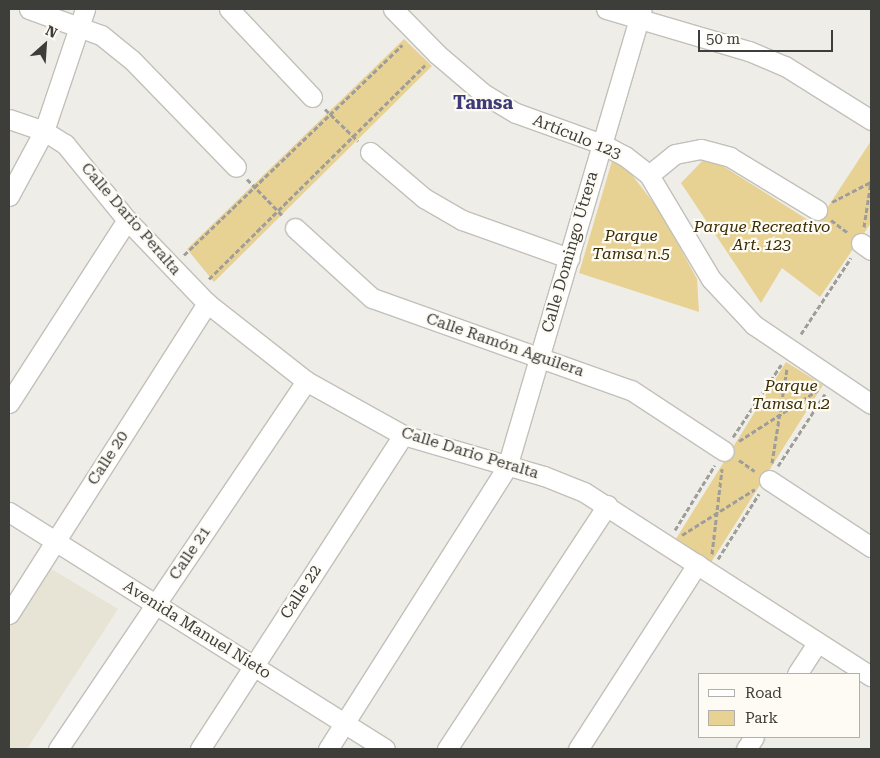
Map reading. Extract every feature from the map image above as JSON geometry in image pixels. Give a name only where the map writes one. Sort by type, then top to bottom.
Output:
[{"type":"street","points":[[29,9],[83,17],[101,35],[132,60],[236,168]]},
{"type":"street","points":[[229,9],[312,96]]},
{"type":"street","name":"Artículo 123","points":[[393,9],[437,54],[484,94],[516,113],[602,144],[625,156],[648,175],[711,279],[754,325],[871,404]]},
{"type":"street","points":[[606,9],[640,15],[785,66],[871,120]]},
{"type":"street","name":"Calle Domingo Utrera","points":[[328,749],[507,467],[640,15]]},
{"type":"street","points":[[9,196],[44,131],[83,17]]},
{"type":"street","name":"Calle Dario Peralta","points":[[9,119],[44,131],[65,144],[127,220],[202,297],[306,381],[403,435],[507,467],[544,476],[607,505],[818,642],[868,667]]},
{"type":"street","points":[[648,175],[675,154],[701,149],[730,157],[817,210]]},
{"type":"street","points":[[370,152],[424,198],[462,220],[569,258]]},
{"type":"street","points":[[9,403],[127,220]]},
{"type":"street","name":"Calle Ramón Aguilera","points":[[295,228],[372,298],[631,390],[724,450]]},
{"type":"street","name":"Calle 20","points":[[9,614],[202,297]]},
{"type":"street","name":"Calle 21","points":[[58,749],[306,381]]},
{"type":"street","name":"Calle 22","points":[[200,749],[403,435]]},
{"type":"street","points":[[769,480],[871,547]]},
{"type":"street","points":[[447,749],[607,505]]},
{"type":"street","name":"Avenida Manuel Nieto","points":[[9,512],[385,749]]},
{"type":"street","points":[[578,749],[703,568]]},
{"type":"street","points":[[798,673],[818,642]]},
{"type":"street","points":[[746,749],[753,738]]},
{"type":"path","points":[[172,267],[416,32]]},
{"type":"path","points":[[202,297],[278,211],[437,54]]},
{"type":"path","points":[[312,96],[370,152]]},
{"type":"path","points":[[236,168],[295,228]]},
{"type":"path","points":[[866,246],[817,210],[871,182]]},
{"type":"path","points":[[667,544],[769,480],[790,350],[866,246],[871,182]]},
{"type":"path","points":[[724,450],[834,380]]},
{"type":"path","points":[[724,450],[769,480]]},
{"type":"path","points":[[703,568],[717,512],[724,450]]},
{"type":"shaded area","points":[[48,567],[118,609],[27,749],[9,749],[9,628]]},
{"type":"green space","points":[[404,39],[432,66],[214,282],[187,249]]},
{"type":"green space","name":"Parque Recreativo Art. 123","points":[[871,141],[871,223],[820,297],[782,268],[761,303],[681,183],[707,156],[816,225]]},
{"type":"green space","name":"Parque Tamsa n.5","points":[[612,161],[628,170],[660,211],[697,279],[699,312],[579,273]]},
{"type":"green space","name":"Parque Tamsa n.2","points":[[786,362],[823,385],[710,564],[674,542]]},
{"type":"district","name":"Tamsa","points":[[483,103]]}]
